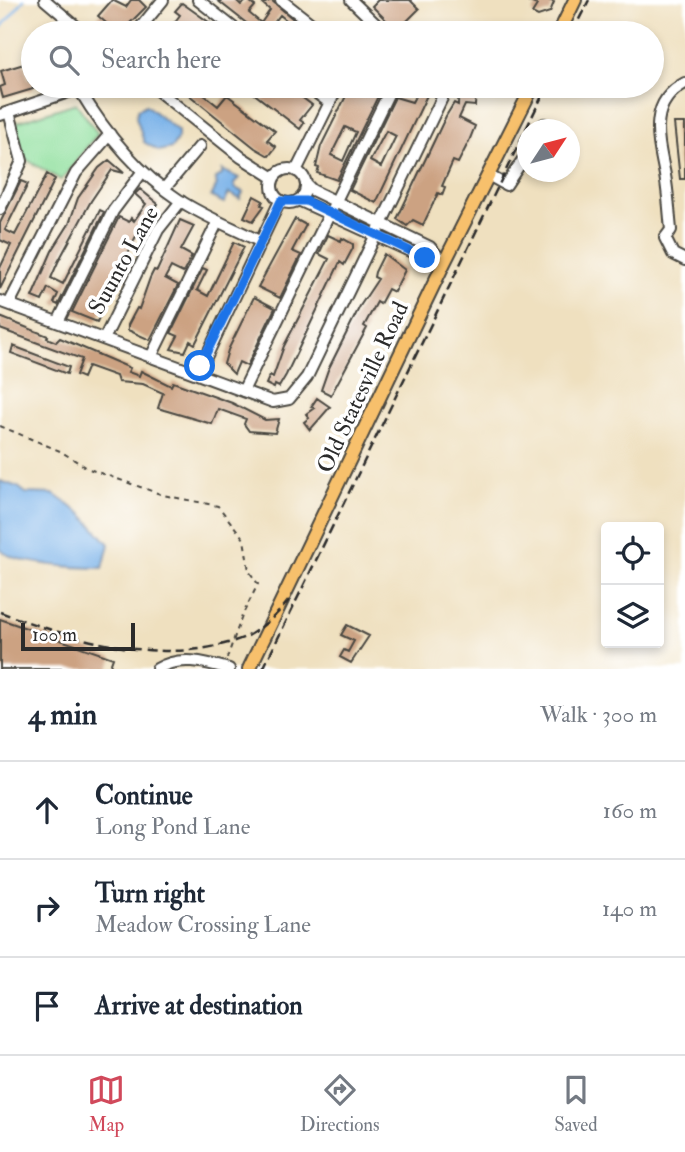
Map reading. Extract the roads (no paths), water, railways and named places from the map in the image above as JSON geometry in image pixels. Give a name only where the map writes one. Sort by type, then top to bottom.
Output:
[{"type":"main road","points":[[565,21],[575,0]]},
{"type":"main road","name":"Old Statesville Road","points":[[249,669],[444,262],[527,98]]},
{"type":"street","points":[[46,0],[70,21]]},
{"type":"street","points":[[146,21],[163,0]]},
{"type":"street","points":[[198,0],[225,21]]},
{"type":"street","points":[[281,0],[308,21]]},
{"type":"street","points":[[351,0],[369,21]]},
{"type":"street","points":[[685,83],[666,97],[657,119],[658,146],[664,171],[671,230],[665,238],[673,254],[685,260]]},
{"type":"street","points":[[0,209],[22,161],[4,114],[52,98]]},
{"type":"street","points":[[88,98],[110,134],[143,171],[164,189],[181,201],[261,242]]},
{"type":"street","points":[[167,98],[241,157],[274,178]]},
{"type":"street","points":[[323,98],[330,103]]},
{"type":"street","points":[[296,171],[332,98]]},
{"type":"street","points":[[243,391],[386,98]]},
{"type":"street","points":[[110,134],[85,160],[71,182],[4,303],[274,402],[289,399],[296,394],[307,377],[442,98]]},
{"type":"street","points":[[164,189],[201,146]]},
{"type":"street","points":[[488,175],[506,185],[517,168]]},
{"type":"street","points":[[281,201],[272,191],[274,178],[285,169],[296,171],[306,184],[425,258],[444,262]]},
{"type":"street","points":[[58,322],[113,211],[143,171]]},
{"type":"street","points":[[298,200],[306,184]]},
{"type":"street","points":[[281,201],[298,200],[379,229]]},
{"type":"street","name":"Suunto Lane","points":[[104,340],[158,230],[181,201]]},
{"type":"street","points":[[198,374],[281,201]]},
{"type":"street","points":[[150,357],[218,220]]},
{"type":"street","points":[[157,669],[179,660],[226,668]]},
{"type":"water","points":[[146,105],[178,131],[178,138],[172,148],[159,151],[144,142],[136,117],[138,109]]},
{"type":"water","points":[[222,170],[239,178],[234,184],[235,188],[243,192],[240,199],[229,193],[224,203],[211,197],[217,185],[215,178],[222,175]]},
{"type":"water","points":[[0,481],[26,493],[53,494],[82,514],[109,544],[103,568],[32,562],[18,559],[0,549]]},
{"type":"waterway","points":[[0,29],[24,0]]},
{"type":"railway","points":[[578,21],[589,0]]},
{"type":"railway","points":[[263,669],[541,98]]},
{"type":"railway","points":[[0,612],[92,641],[155,651],[187,650],[218,646],[248,636],[271,619],[291,597]]}]
